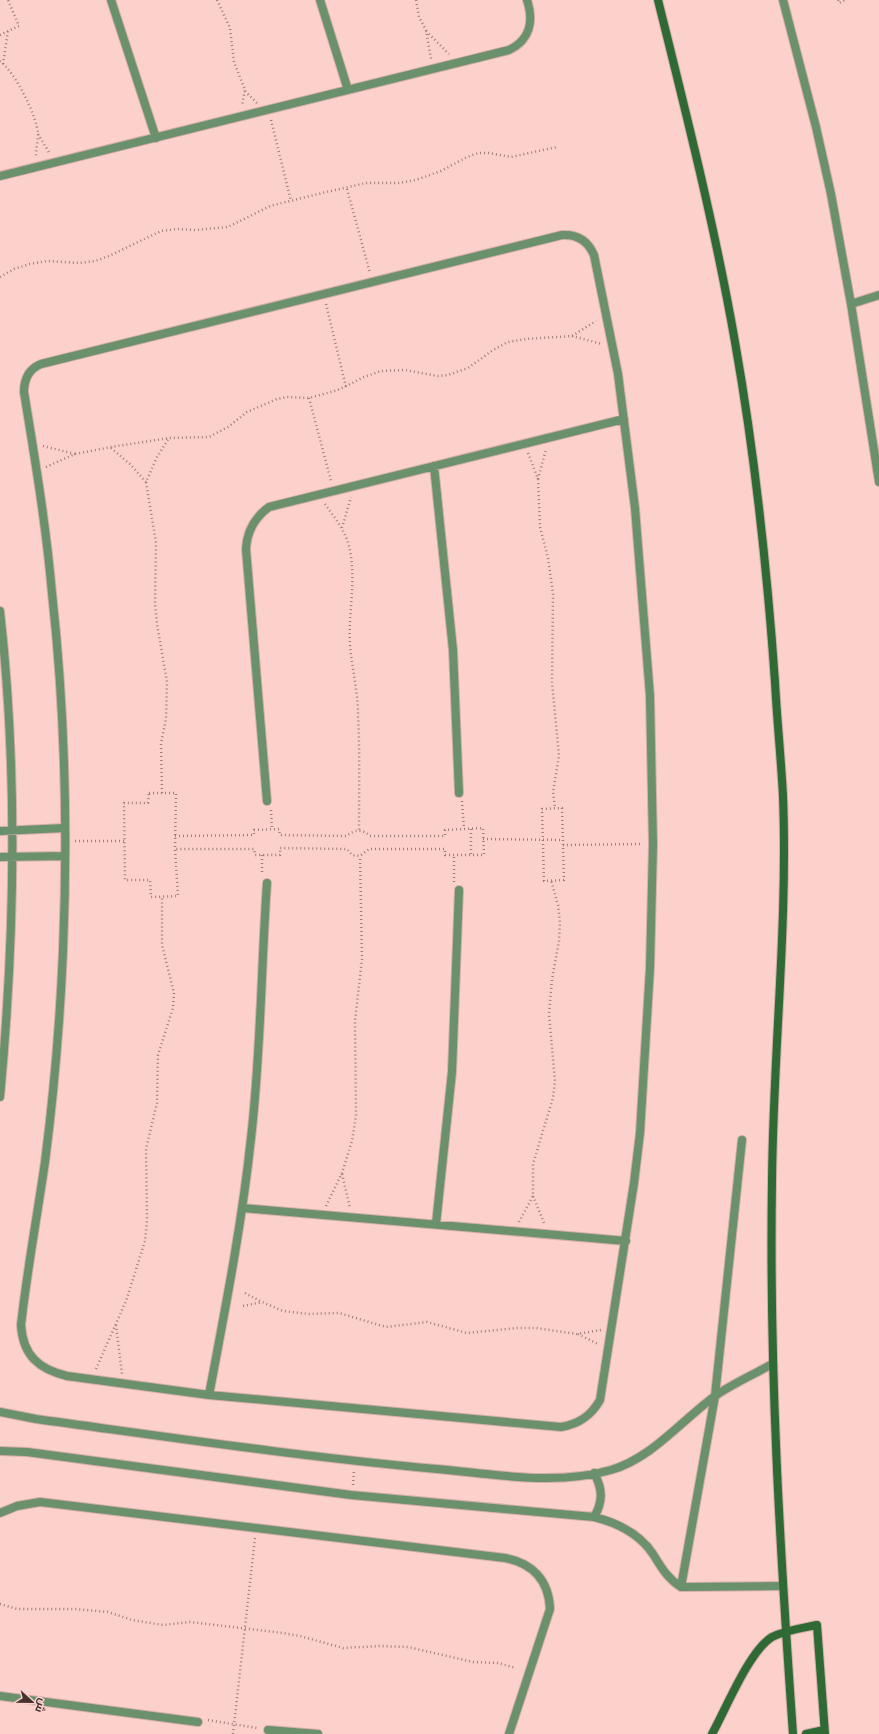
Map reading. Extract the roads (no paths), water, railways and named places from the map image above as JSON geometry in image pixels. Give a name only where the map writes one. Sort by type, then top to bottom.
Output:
[{"type":"main road","points":[[658,0],[699,171],[735,338],[754,464],[768,589],[783,798],[782,941],[772,1174],[772,1364],[783,1586],[793,1734]]},
{"type":"main road","points":[[712,1734],[756,1652],[766,1641],[786,1632],[817,1625],[825,1732],[806,1734]]},
{"type":"street","points":[[111,0],[156,138]]},
{"type":"street","points":[[320,0],[348,90]]},
{"type":"street","points":[[0,176],[509,50],[522,41],[530,28],[531,13],[527,0]]},
{"type":"street","points":[[783,0],[818,135],[851,304],[879,482]]},
{"type":"street","points":[[557,236],[573,236],[588,244],[594,255],[613,347],[624,419],[637,524],[646,633],[652,759],[653,844],[650,968],[644,1074],[634,1184],[610,1350],[603,1391],[596,1408],[584,1420],[561,1427],[209,1395],[56,1373],[38,1364],[25,1346],[21,1325],[45,1159],[57,1042],[63,951],[65,828],[63,732],[58,659],[52,586],[24,386],[28,374],[36,366],[557,236]]},
{"type":"street","points":[[851,304],[879,295]]},
{"type":"street","points":[[267,801],[247,541],[251,527],[256,519],[269,507],[624,419]]},
{"type":"street","points":[[434,466],[453,650],[458,791]]},
{"type":"street","points":[[0,611],[7,695],[12,830],[9,981],[0,1097]]},
{"type":"street","points":[[0,831],[65,828]]},
{"type":"street","points":[[0,857],[65,856]]},
{"type":"street","points":[[209,1395],[242,1208],[257,1082],[267,883]]},
{"type":"street","points":[[436,1224],[452,1072],[459,893]]},
{"type":"street","points":[[680,1587],[716,1396],[742,1140]]},
{"type":"street","points":[[242,1208],[626,1241]]},
{"type":"street","points":[[0,1412],[36,1420],[355,1462],[516,1476],[558,1478],[617,1468],[639,1457],[716,1396],[772,1364]]},
{"type":"street","points":[[0,1451],[28,1452],[352,1495],[594,1517],[617,1524],[637,1536],[652,1553],[664,1573],[680,1587],[783,1586]]},
{"type":"street","points":[[594,1473],[598,1481],[601,1495],[599,1509],[594,1517]]},
{"type":"street","points":[[0,1514],[17,1506],[40,1502],[514,1560],[530,1567],[543,1581],[547,1590],[550,1609],[509,1734]]},
{"type":"street","points":[[0,1696],[196,1722]]},
{"type":"street","points":[[268,1730],[318,1734]]}]
